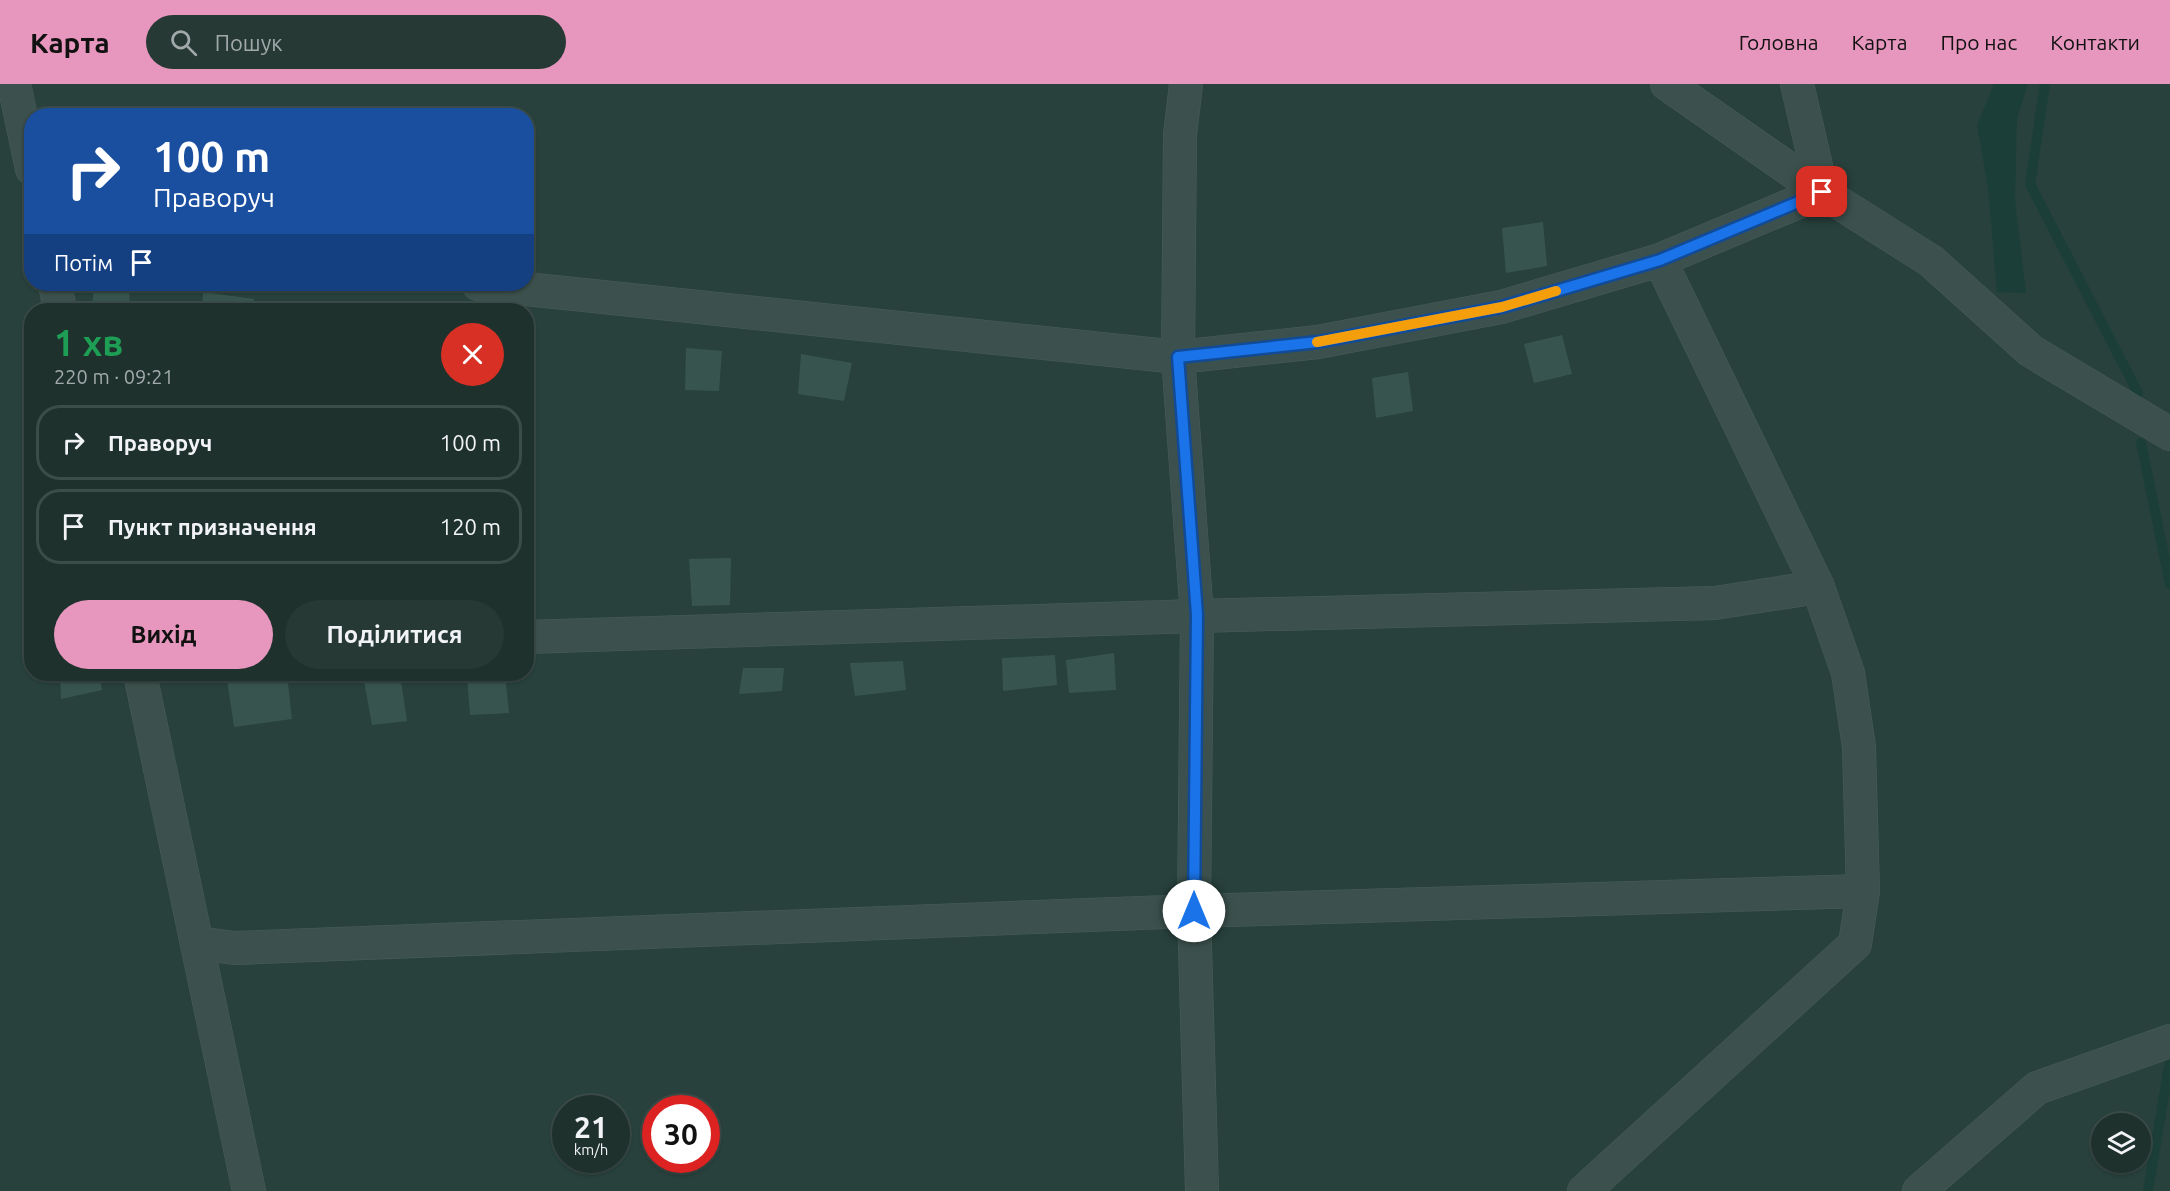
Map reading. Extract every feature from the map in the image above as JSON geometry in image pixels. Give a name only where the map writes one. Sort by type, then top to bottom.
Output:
[{"type":"street","points":[[14,84],[24,131]]},
{"type":"street","points":[[1186,84],[1180,135],[1178,357],[1197,615],[1194,911],[1202,1191]]},
{"type":"street","points":[[1667,84],[1822,192],[1931,261],[2031,351],[2170,434]]},
{"type":"street","points":[[1797,84],[1822,192]]},
{"type":"street","points":[[534,290],[1178,357],[1318,342],[1502,307],[1660,260],[1822,192]]},
{"type":"street","points":[[1584,1191],[1855,944],[1863,891],[1859,747],[1848,673],[1818,588],[1660,260]]},
{"type":"street","points":[[534,637],[1197,615],[1715,603],[1818,588]]},
{"type":"street","points":[[142,681],[249,1191]]},
{"type":"street","points":[[198,943],[234,948],[1194,911],[1863,891]]},
{"type":"street","points":[[1919,1191],[2037,1088],[2170,1041]]},
{"type":"shaded area","points":[[1994,84],[2028,84],[2017,119],[2015,200],[2026,293],[1997,292],[1988,188],[1977,125]]},
{"type":"building","points":[[1543,222],[1547,266],[1506,273],[1502,228]]},
{"type":"building","points":[[94,291],[129,291],[130,303],[93,303]]},
{"type":"building","points":[[203,292],[254,299],[253,303],[202,303]]},
{"type":"building","points":[[1562,335],[1572,374],[1534,383],[1524,344]]},
{"type":"building","points":[[686,348],[722,351],[719,391],[685,390]]},
{"type":"building","points":[[801,354],[852,363],[844,401],[798,394]]},
{"type":"building","points":[[1408,372],[1413,411],[1376,418],[1372,378]]},
{"type":"building","points":[[731,558],[730,605],[692,606],[689,559]]},
{"type":"building","points":[[1114,653],[1116,690],[1069,693],[1066,660]]},
{"type":"building","points":[[1055,655],[1057,685],[1003,691],[1002,658]]},
{"type":"building","points":[[903,661],[906,690],[855,696],[850,663]]},
{"type":"building","points":[[743,668],[784,668],[782,691],[739,694]]},
{"type":"building","points":[[60,681],[100,681],[102,690],[61,699]]},
{"type":"building","points":[[227,681],[288,681],[292,719],[234,727]]},
{"type":"building","points":[[364,681],[401,681],[407,721],[372,725]]},
{"type":"building","points":[[467,681],[506,681],[509,713],[470,715]]},
{"type":"waterway","points":[[2045,84],[2030,184],[2138,393]]},
{"type":"waterway","points":[[2141,443],[2170,584]]},
{"type":"waterway","points":[[2148,1191],[2170,1060]]},
{"type":"slow traffic","points":[[1317,342],[1502,307],[1556,291]]},
{"type":"route","points":[[1194,911],[1197,615],[1178,357],[1318,342],[1502,307],[1660,260],[1822,192]]}]
